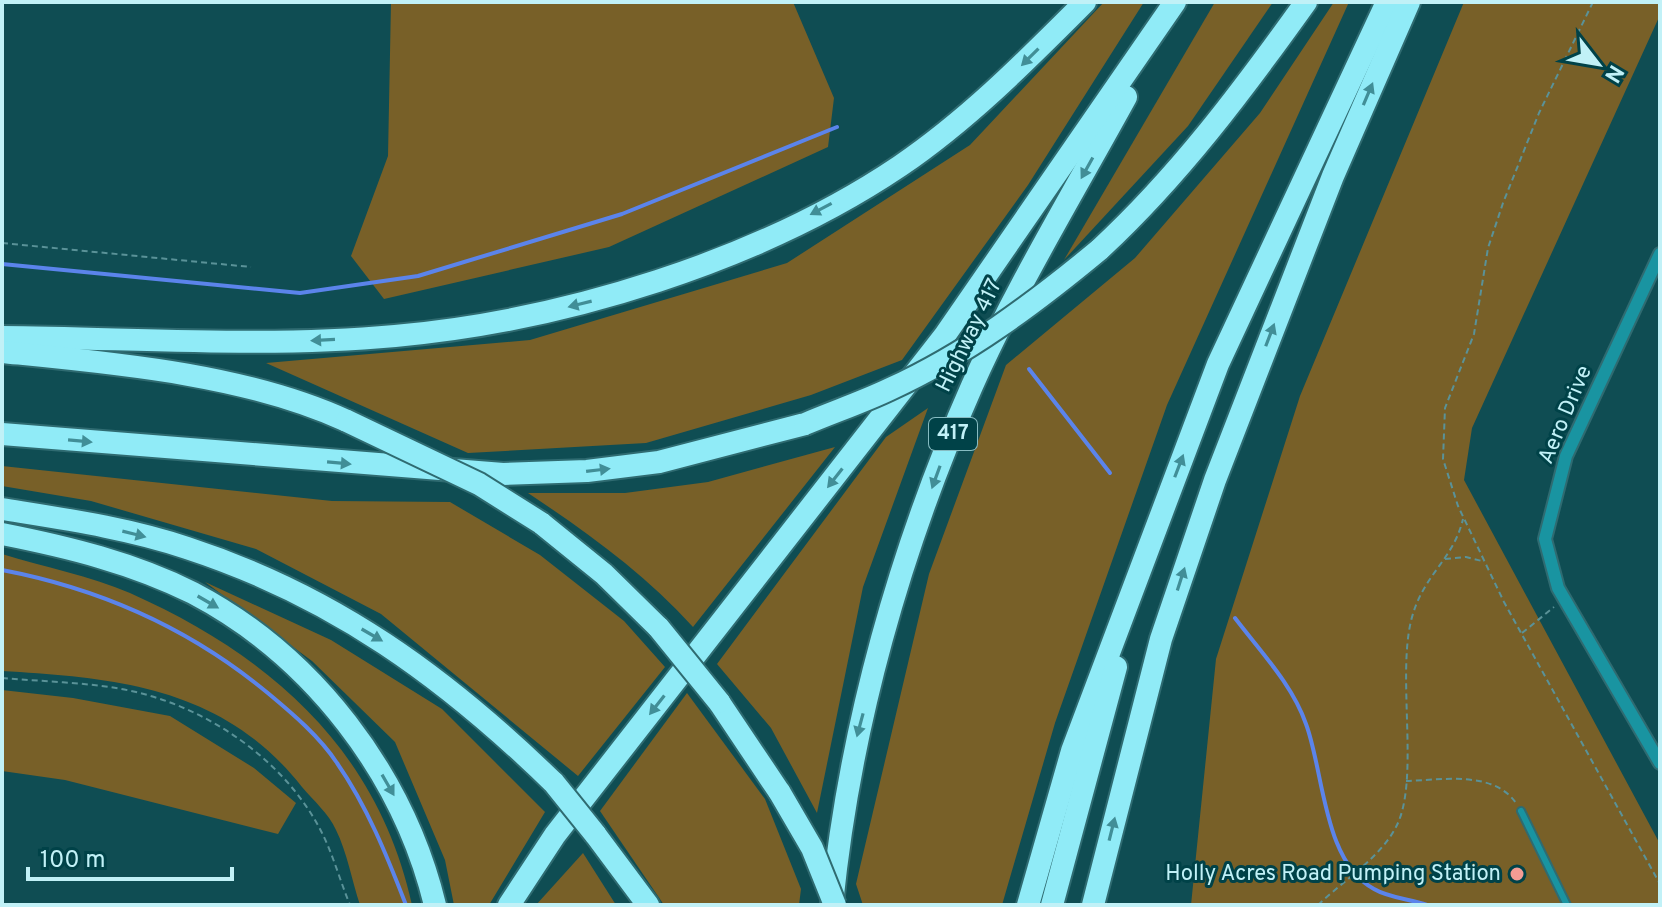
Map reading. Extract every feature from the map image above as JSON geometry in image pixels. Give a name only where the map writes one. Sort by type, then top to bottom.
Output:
[{"type":"highway","points":[[2,337],[303,340],[393,336],[498,324],[598,300],[761,241],[900,166],[1000,87],[1085,2]]},
{"type":"highway","points":[[509,905],[555,835],[945,335],[1177,2]]},
{"type":"highway","name":"Highway 417","points":[[834,905],[839,826],[855,742],[894,597],[938,472],[973,384],[1177,2]]},
{"type":"highway","points":[[2,434],[503,474],[587,471],[659,462],[805,424],[891,389],[977,342],[1045,295],[1099,250],[1142,210],[1183,164],[1306,2]]},
{"type":"highway","points":[[1028,905],[1072,751],[1218,364],[1387,2]]},
{"type":"highway","points":[[1093,905],[1161,639],[1210,494],[1333,176],[1409,2]]},
{"type":"highway","points":[[2,352],[176,374],[258,391],[347,421],[479,484],[541,523],[604,574],[659,628],[719,702],[780,793],[812,848],[834,905]]},
{"type":"highway","points":[[2,509],[94,524],[187,547],[273,581],[404,654],[470,704],[554,783],[648,905]]},
{"type":"highway","points":[[2,534],[79,551],[172,584],[235,619],[280,654],[338,711],[382,775],[419,851],[435,905]]},
{"type":"highway","points":[[1052,905],[1150,538]]},
{"type":"street","name":"Aero Drive","points":[[1660,254],[1566,456],[1545,539],[1564,598],[1660,763]]},
{"type":"lane","points":[[1521,811],[1567,905]]},
{"type":"path","points":[[1593,2],[1539,113],[1488,248],[1474,334],[1446,400],[1443,459],[1463,517],[1520,634],[1660,884]]},
{"type":"path","points":[[2,243],[251,267]]},
{"type":"path","points":[[1318,905],[1396,828],[1406,782],[1408,636],[1418,595],[1456,542],[1463,517]]},
{"type":"path","points":[[1444,559],[1466,557],[1485,562]]},
{"type":"path","points":[[1520,634],[1564,598]]},
{"type":"path","points":[[2,678],[133,692],[189,708],[243,743],[274,768],[302,799],[322,832],[350,905]]},
{"type":"path","points":[[1406,782],[1461,780],[1486,783],[1507,793],[1521,811]]},
{"type":"shaded area","points":[[391,2],[793,2],[834,98],[828,147],[609,247],[384,299],[351,256],[388,156]]},
{"type":"shaded area","points":[[1104,2],[1144,2],[1028,185],[902,360],[811,395],[646,443],[468,453],[266,363],[530,340],[787,263],[970,145]]},
{"type":"shaded area","points":[[1215,2],[1273,2],[1188,126],[1064,260]]},
{"type":"shaded area","points":[[1334,2],[1349,2],[1167,405],[1055,723],[1002,905],[863,905],[856,884],[929,574],[1006,365],[1135,258],[1260,113]]},
{"type":"shaded area","points":[[1464,2],[1660,2],[1660,15],[1472,428],[1464,480],[1660,844],[1660,905],[1191,905],[1216,659],[1300,396]]},
{"type":"shaded area","points":[[928,408],[863,587],[817,813],[771,728],[717,664],[886,437]]},
{"type":"shaded area","points":[[835,447],[693,627],[615,555],[528,493],[625,493],[708,482]]},
{"type":"shaded area","points":[[2,466],[332,501],[450,502],[540,555],[624,621],[665,667],[578,776],[381,614],[256,549],[91,501],[2,486]]},
{"type":"shaded area","points":[[2,554],[130,593],[181,618],[229,647],[272,679],[311,714],[345,755],[373,800],[396,850],[412,905],[360,905],[343,848],[329,818],[272,754],[239,728],[167,694],[88,678],[2,671]]},
{"type":"shaded area","points":[[205,582],[331,640],[442,709],[545,812],[489,905],[454,905],[445,860],[395,742],[312,661]]},
{"type":"shaded area","points":[[2,690],[73,698],[170,716],[254,768],[296,803],[278,834],[65,780],[2,771]]},
{"type":"shaded area","points":[[687,693],[765,799],[801,889],[799,905],[664,905],[600,811]]},
{"type":"shaded area","points":[[583,853],[616,905],[536,905]]},
{"type":"waterway","points":[[2,264],[300,293],[418,276],[622,214],[837,127]]},
{"type":"waterway","points":[[1029,369],[1110,473]]},
{"type":"waterway","points":[[2,570],[75,588],[144,615],[208,650],[269,694],[314,735],[348,779],[376,832],[406,905]]},
{"type":"waterway","points":[[1235,618],[1275,668],[1300,709],[1312,744],[1335,838],[1344,859],[1357,876],[1374,889],[1427,905]]},
{"type":"place","name":"Holly Acres Road Pumping Station","points":[[1517,874]]}]
